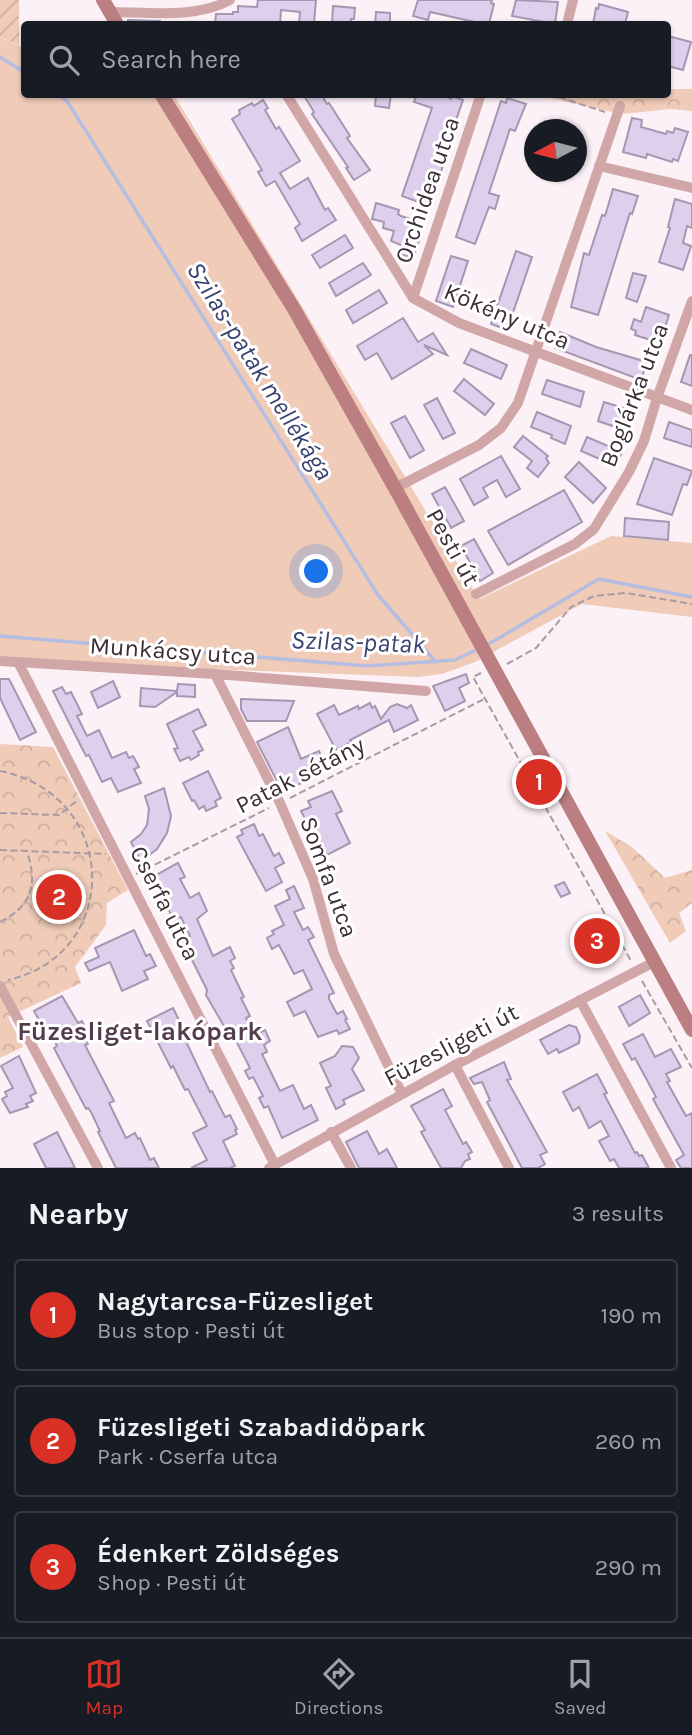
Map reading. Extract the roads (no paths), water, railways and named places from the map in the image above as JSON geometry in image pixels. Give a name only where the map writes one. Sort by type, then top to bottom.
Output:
[{"type":"main road","name":"Pesti út","points":[[163,98],[294,309],[494,664],[692,1030]]},
{"type":"street","points":[[110,12],[188,12],[230,0]]},
{"type":"street","points":[[567,21],[573,0]]},
{"type":"street","name":"Kökény utca","points":[[288,98],[413,298],[459,323],[692,410]]},
{"type":"street","name":"Orchidea utca","points":[[413,298],[480,98]]},
{"type":"street","points":[[395,488],[479,445],[501,428],[518,403],[618,111]]},
{"type":"street","points":[[599,166],[692,188]]},
{"type":"street","name":"Boglárka utca","points":[[476,594],[575,544],[594,529],[645,441],[657,398],[692,301]]},
{"type":"street","name":"Munkácsy utca","points":[[0,661],[215,674],[426,691]]},
{"type":"street","name":"Cserfa utca","points":[[18,662],[272,1166]]},
{"type":"street","name":"Somfa utca","points":[[215,674],[280,803],[313,879],[334,954],[402,1094]]},
{"type":"street","name":"Füzesligeti út","points":[[272,1166],[455,1065],[654,962]]},
{"type":"street","points":[[0,984],[99,1168]]},
{"type":"street","points":[[580,1000],[671,1168]]},
{"type":"street","points":[[455,1065],[509,1168]]},
{"type":"street","points":[[331,1132],[351,1168]]},
{"type":"waterway","name":"Szilas-patak mellékága","points":[[0,57],[21,70]]},
{"type":"waterway","name":"Szilas-patak mellékága","points":[[63,98],[378,595],[436,662]]},
{"type":"waterway","name":"Szilas-patak","points":[[487,645],[599,579],[692,597]]},
{"type":"waterway","name":"Szilas-patak","points":[[0,636],[367,666],[455,660],[480,648]]},
{"type":"place","name":"Nagytarcsa-Füzesliget","points":[[539,782]]},
{"type":"place","name":"Füzesligeti Szabadidőpark","points":[[59,897]]},
{"type":"place","name":"Édenkert Zöldséges","points":[[597,941]]},
{"type":"district","name":"Füzesliget-lakópark","points":[[140,1031]]}]
